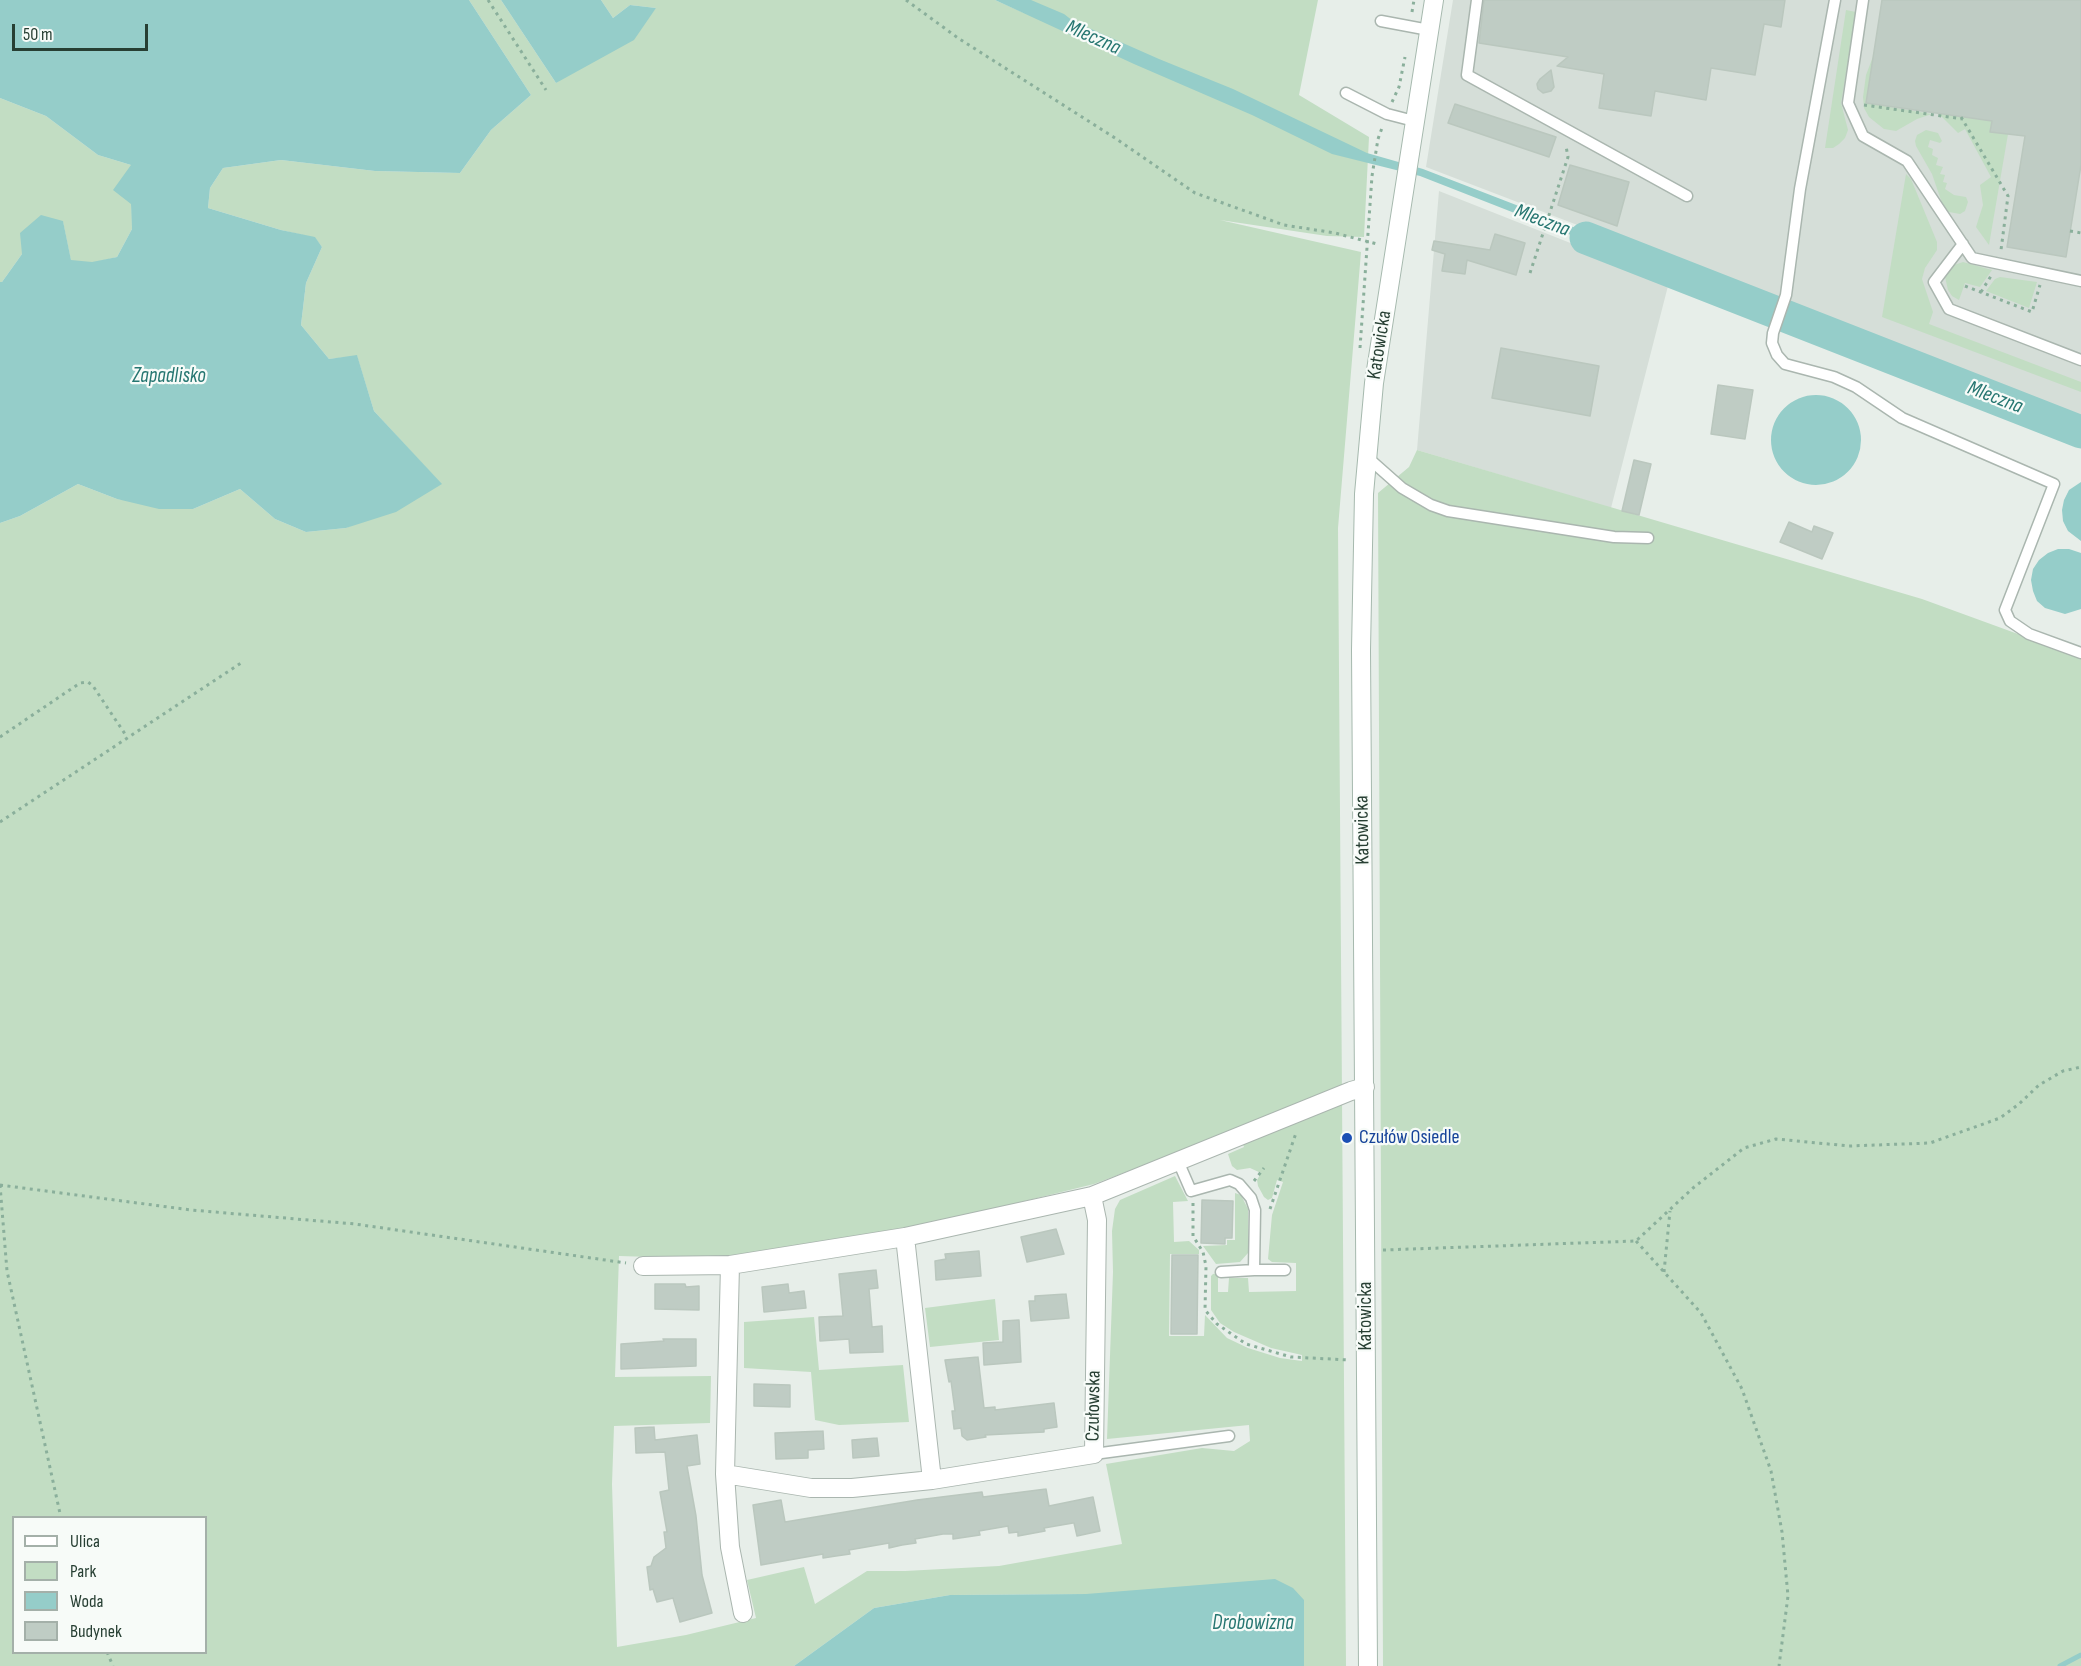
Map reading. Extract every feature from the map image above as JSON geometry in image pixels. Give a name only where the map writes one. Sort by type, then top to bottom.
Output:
[{"type":"street","name":"Katowicka","points":[[1368,1666],[1361,639],[1364,494],[1374,383],[1434,0]]},
{"type":"street","points":[[643,1266],[730,1265],[905,1237],[1092,1196],[1365,1087]]},
{"type":"street","name":"Czułowska","points":[[725,1474],[811,1488],[852,1488],[932,1480],[1094,1454],[1097,1220],[1092,1196]]},
{"type":"street","points":[[905,1237],[932,1480]]},
{"type":"street","points":[[730,1265],[725,1474],[730,1547],[743,1613]]},
{"type":"lane","points":[[1477,0],[1467,75],[1687,196]]},
{"type":"lane","points":[[1835,0],[1800,189],[1786,295],[1773,333],[1772,343],[1777,355],[1785,364],[1834,377],[1856,387],[1902,418],[2054,484],[2005,610],[2010,621],[2029,634],[2081,653]]},
{"type":"lane","points":[[1863,0],[1848,103],[1863,136],[1907,161],[1972,258],[2081,281]]},
{"type":"lane","points":[[1381,21],[1429,30]]},
{"type":"lane","points":[[1346,93],[1387,114],[1414,121]]},
{"type":"lane","points":[[1963,244],[1934,282],[1949,309],[2081,360]]},
{"type":"lane","points":[[1367,457],[1402,488],[1431,505],[1448,511],[1614,537],[1648,538]]},
{"type":"lane","points":[[1178,1161],[1191,1191],[1230,1180],[1239,1184],[1251,1198],[1255,1210],[1254,1270]]},
{"type":"lane","points":[[1221,1272],[1285,1270]]},
{"type":"lane","points":[[1094,1454],[1229,1436]]},
{"type":"path","points":[[488,0],[546,90]]},
{"type":"path","points":[[906,0],[958,38],[1115,138],[1195,194],[1284,225],[1335,233],[1367,243],[1395,248]]},
{"type":"path","points":[[1359,357],[1372,176],[1378,139],[1399,87],[1414,0]]},
{"type":"path","points":[[1848,103],[1962,118],[2007,196],[2001,251]]},
{"type":"path","points":[[1530,273],[1568,157],[1563,129]]},
{"type":"path","points":[[2070,231],[2081,233]]},
{"type":"path","points":[[1965,286],[2032,312],[2041,281],[2047,282]]},
{"type":"path","points":[[0,822],[244,661]]},
{"type":"path","points":[[0,737],[80,682],[88,682],[127,737]]},
{"type":"path","points":[[1366,1250],[1408,1251],[1636,1240],[1693,1188],[1744,1148],[1776,1139],[1849,1146],[1930,1143],[2000,1118],[2039,1085],[2063,1071],[2081,1067]]},
{"type":"path","points":[[1268,1212],[1297,1130]]},
{"type":"path","points":[[61,1516],[7,1271],[0,1185],[191,1210],[355,1224],[643,1266]]},
{"type":"path","points":[[1191,1191],[1193,1236],[1203,1252],[1206,1266],[1205,1310],[1217,1324],[1246,1344],[1291,1357],[1352,1360]]},
{"type":"path","points":[[1664,1272],[1670,1209]]},
{"type":"path","points":[[1636,1240],[1701,1313],[1742,1389],[1771,1471],[1782,1532],[1788,1596],[1779,1666]]},
{"type":"shaded area","points":[[1453,0],[2081,0],[2081,418],[1426,167]]},
{"type":"shaded area","points":[[1439,191],[1669,282],[1611,508],[1417,450]]},
{"type":"green space","points":[[469,0],[501,0],[556,83],[656,8],[630,5],[613,18],[601,0],[995,0],[1024,13],[1022,0],[1318,0],[1299,95],[1369,137],[1364,237],[1327,236],[1220,220],[1361,252],[1338,528],[1346,1666],[1304,1666],[1086,1594],[950,1595],[874,1608],[794,1666],[0,1666],[0,523],[20,516],[78,484],[117,499],[193,509],[240,489],[275,519],[306,532],[346,528],[441,484],[374,411],[357,356],[329,359],[301,325],[306,283],[322,247],[315,238],[208,208],[210,188],[223,168],[281,160],[375,171],[460,173],[491,130],[531,95]],"holes":[[[1238,1130],[1244,1147],[1228,1154],[1232,1166],[1237,1170],[1250,1168],[1261,1173],[1257,1180],[1264,1197],[1268,1200],[1272,1198],[1277,1180],[1283,1182],[1272,1215],[1268,1259],[1272,1262],[1296,1263],[1296,1291],[1249,1292],[1248,1278],[1229,1278],[1228,1292],[1218,1292],[1218,1273],[1213,1274],[1211,1276],[1211,1310],[1220,1323],[1234,1332],[1271,1348],[1302,1355],[1302,1361],[1280,1358],[1248,1348],[1227,1338],[1205,1315],[1204,1336],[1169,1336],[1170,1254],[1199,1254],[1199,1250],[1189,1241],[1174,1242],[1173,1202],[1188,1201],[1175,1176],[1120,1200],[1115,1209],[1112,1231],[1113,1272],[1107,1439],[1249,1425],[1250,1441],[1234,1451],[1202,1448],[1106,1464],[1122,1544],[999,1566],[867,1571],[815,1604],[804,1567],[747,1580],[756,1618],[686,1635],[617,1647],[612,1484],[614,1426],[710,1423],[711,1376],[615,1377],[619,1256],[685,1258],[733,1256],[903,1231],[1094,1184]]]},
{"type":"green space","points":[[1846,10],[1856,12],[1841,103],[1848,130],[1845,138],[1839,144],[1833,148],[1825,148]]},
{"type":"green space","points":[[1874,54],[1866,103],[1932,114],[1917,119],[1896,131],[1884,129],[1869,117],[1864,108],[1863,97],[1866,75]]},
{"type":"green space","points":[[0,98],[46,116],[98,155],[131,165],[132,229],[117,257],[92,263],[71,261],[63,222],[22,254],[0,282]]},
{"type":"green space","points":[[1938,113],[1992,120],[1990,132],[2008,134],[1989,245],[1976,227],[1983,205],[1980,185],[1991,177],[1965,129],[1958,133]]},
{"type":"green space","points":[[1926,130],[1938,133],[1942,141],[1940,143],[1930,140],[1928,147],[1933,149],[1932,155],[1938,158],[1936,165],[1943,167],[1940,174],[1945,175],[1943,182],[1947,183],[1945,189],[1954,195],[1966,197],[1968,202],[1965,211],[1960,214],[1949,212],[1943,206],[1932,174],[1916,146],[1917,135]]},
{"type":"green space","points":[[1906,174],[1911,179],[1937,242],[1937,250],[1925,268],[1922,279],[1933,312],[1929,324],[2081,382],[2081,392],[1882,317]]},
{"type":"green space","points":[[1963,262],[1992,270],[1980,287],[1965,283],[1959,300],[1948,290],[1945,277],[1954,265]]},
{"type":"green space","points":[[2000,277],[2037,282],[2029,308],[1986,291],[1995,279]]},
{"type":"green space","points":[[1417,450],[1922,599],[2081,657],[2081,1666],[1383,1666],[1378,493],[1409,467]]},
{"type":"green space","points":[[1235,1193],[1241,1195],[1248,1209],[1248,1253],[1240,1262],[1216,1264],[1203,1246],[1227,1245],[1227,1240],[1235,1240]]},
{"type":"green space","points":[[995,1299],[999,1340],[930,1347],[925,1308]]},
{"type":"green space","points":[[814,1317],[819,1370],[903,1365],[909,1422],[839,1425],[815,1420],[811,1372],[744,1368],[744,1322]]},
{"type":"water","name":"Zapadlisko","points":[[0,0],[469,0],[531,95],[491,130],[460,173],[375,171],[281,160],[223,168],[210,188],[208,208],[281,230],[315,237],[322,247],[306,283],[301,325],[329,359],[357,355],[374,411],[442,484],[396,512],[346,528],[306,532],[275,519],[240,489],[193,509],[159,509],[117,499],[78,484],[20,516],[0,523],[0,282],[22,254],[20,233],[41,215],[63,221],[71,260],[92,262],[117,257],[132,229],[131,204],[113,190],[131,165],[98,155],[46,116],[0,98]]},
{"type":"water","points":[[501,0],[601,0],[613,18],[630,5],[656,8],[634,40],[556,83]]},
{"type":"water","points":[[995,0],[1031,0],[1159,59],[1233,89],[1367,153],[1423,169],[1630,249],[1627,257],[1420,176],[1332,154],[1252,115]]},
{"type":"water","points":[[1807,395],[1825,395],[1841,402],[1854,415],[1861,431],[1861,449],[1854,465],[1841,478],[1825,485],[1807,485],[1791,478],[1778,465],[1771,449],[1771,431],[1778,415],[1791,402]]},
{"type":"water","points":[[2081,482],[2081,541],[2068,531],[2063,521],[2062,510],[2069,490]]},
{"type":"water","points":[[2058,549],[2069,549],[2081,553],[2081,609],[2065,614],[2045,608],[2037,601],[2031,580],[2033,569],[2039,560]]},
{"type":"water","name":"Drobowizna","points":[[1275,1579],[1293,1588],[1304,1600],[1304,1666],[794,1666],[874,1608],[950,1595],[1086,1594]]},
{"type":"building","points":[[1484,0],[1785,0],[1781,27],[1764,24],[1755,75],[1711,68],[1706,100],[1655,91],[1651,116],[1599,108],[1604,74],[1557,66],[1568,57],[1479,43]]},
{"type":"building","points":[[1882,0],[2081,0],[2081,165],[2066,257],[2007,247],[2025,136],[1990,132],[1992,121],[1866,103]]},
{"type":"building","points":[[1551,70],[1554,87],[1551,91],[1543,93],[1538,89],[1537,84]]},
{"type":"building","points":[[1455,104],[1556,137],[1549,157],[1448,123]]},
{"type":"building","points":[[1570,165],[1629,182],[1617,226],[1558,205]]},
{"type":"building","points":[[1495,234],[1525,243],[1516,275],[1467,260],[1465,274],[1442,271],[1445,254],[1432,250],[1434,241],[1490,250]]},
{"type":"building","points":[[1501,348],[1599,366],[1590,416],[1492,398]]},
{"type":"building","points":[[1718,385],[1753,390],[1745,439],[1711,434]]},
{"type":"building","points":[[1634,460],[1651,464],[1639,515],[1622,511]]},
{"type":"building","points":[[1789,522],[1812,532],[1814,526],[1833,533],[1822,559],[1780,542]]},
{"type":"building","points":[[1202,1200],[1233,1201],[1232,1238],[1225,1238],[1225,1244],[1201,1243]]},
{"type":"building","points":[[1056,1229],[1064,1254],[1027,1262],[1021,1237]]},
{"type":"building","points":[[979,1251],[981,1276],[936,1280],[935,1261],[946,1259],[945,1254]]},
{"type":"building","points":[[1172,1255],[1198,1255],[1197,1334],[1171,1334]]},
{"type":"building","points":[[876,1270],[878,1288],[869,1289],[872,1327],[882,1326],[883,1352],[850,1353],[849,1339],[820,1341],[819,1317],[843,1316],[839,1274]]},
{"type":"building","points":[[655,1284],[699,1286],[699,1310],[655,1309]]},
{"type":"building","points":[[788,1284],[789,1293],[804,1291],[806,1308],[764,1312],[762,1287]]},
{"type":"building","points":[[1066,1294],[1069,1318],[1031,1321],[1029,1301],[1035,1301],[1035,1296]]},
{"type":"building","points":[[1019,1320],[1021,1362],[984,1365],[983,1343],[1003,1342],[1003,1321]]},
{"type":"building","points":[[663,1339],[696,1339],[696,1366],[621,1369],[621,1344],[664,1341]]},
{"type":"building","points":[[978,1357],[984,1408],[995,1407],[995,1410],[1054,1403],[1057,1427],[1044,1429],[1044,1432],[985,1435],[986,1437],[967,1440],[962,1436],[961,1428],[954,1429],[952,1411],[955,1411],[951,1381],[949,1382],[945,1360]]},
{"type":"building","points":[[754,1384],[790,1385],[790,1407],[754,1406]]},
{"type":"building","points":[[654,1427],[655,1440],[697,1435],[700,1464],[687,1466],[696,1516],[702,1575],[712,1613],[680,1622],[673,1598],[657,1602],[653,1589],[650,1590],[647,1567],[651,1566],[654,1557],[666,1548],[664,1532],[667,1532],[660,1492],[669,1490],[665,1452],[636,1453],[635,1428]]},
{"type":"building","points":[[823,1431],[824,1449],[808,1450],[808,1458],[776,1459],[775,1433]]},
{"type":"building","points":[[877,1438],[879,1456],[853,1458],[852,1440]]},
{"type":"building","points":[[1046,1489],[1049,1506],[1093,1497],[1100,1531],[1077,1536],[1073,1523],[1044,1528],[1045,1531],[1018,1536],[1018,1532],[1009,1533],[1008,1526],[979,1531],[980,1535],[953,1539],[953,1534],[943,1534],[915,1539],[916,1543],[889,1548],[889,1543],[849,1550],[850,1554],[823,1558],[823,1554],[761,1565],[753,1505],[781,1500],[785,1522],[917,1500],[982,1492],[983,1497]]},
{"type":"waterway","name":"Mleczna","points":[[1586,238],[2081,432]]},
{"type":"waterway","points":[[2060,1666],[2081,1655]]},
{"type":"place","name":"Czułów Osiedle","points":[[1347,1138]]}]
